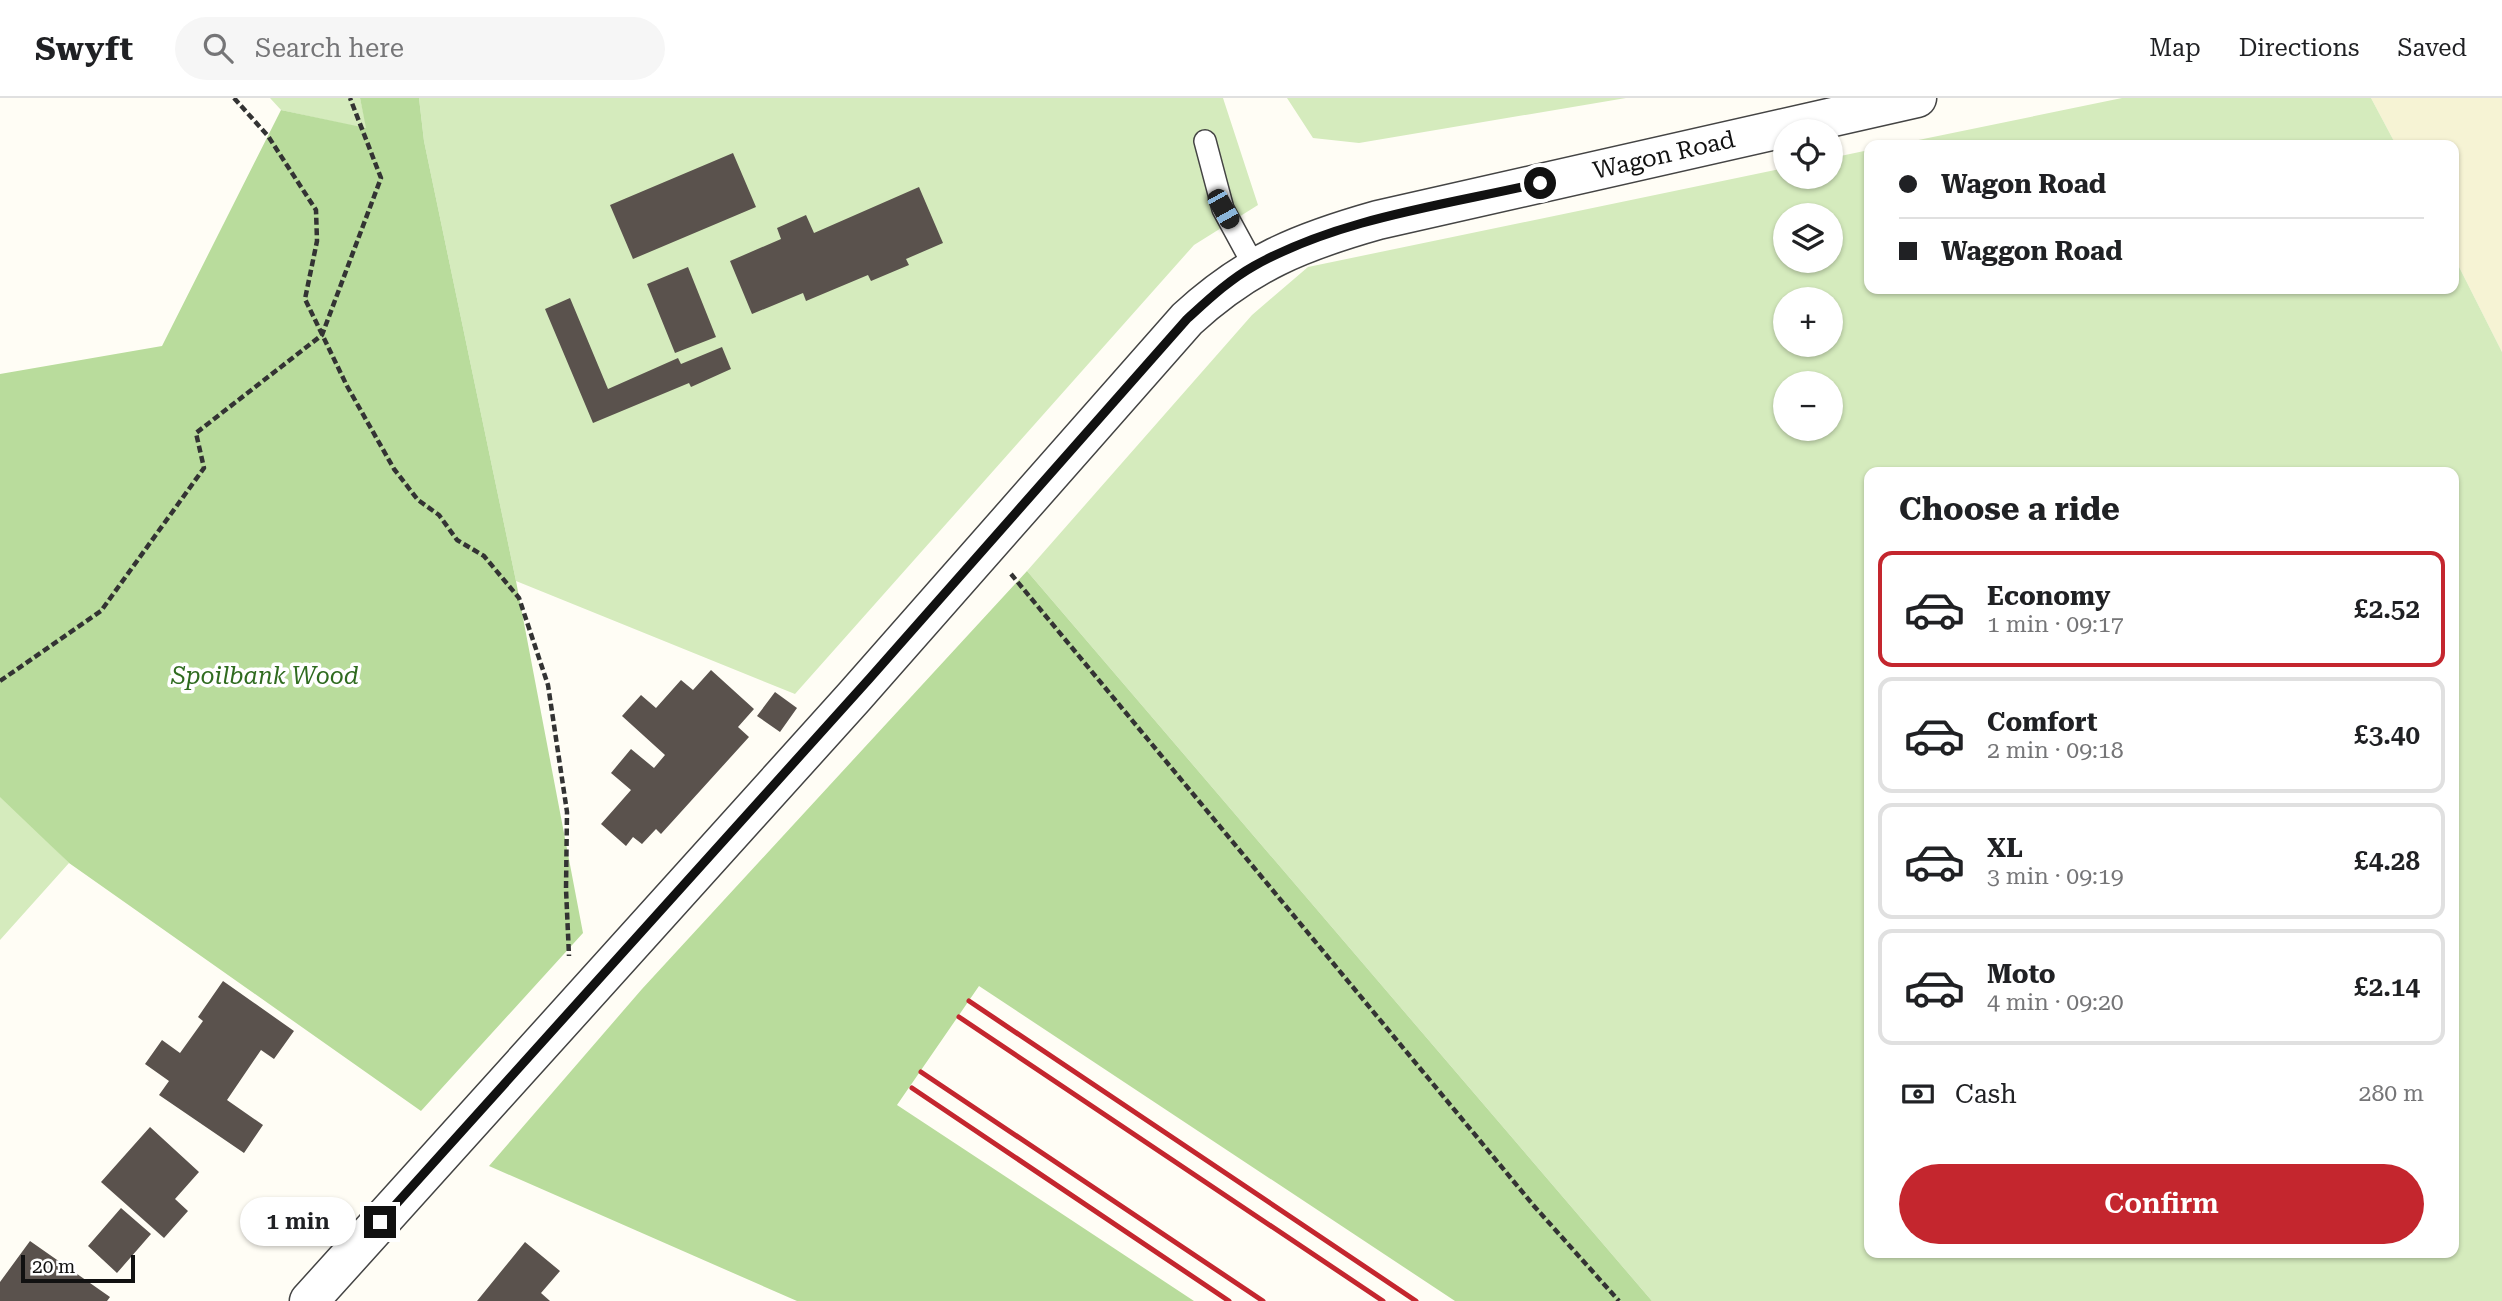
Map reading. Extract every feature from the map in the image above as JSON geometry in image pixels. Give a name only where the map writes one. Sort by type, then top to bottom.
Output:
[{"type":"street","name":"Wagon Road","points":[[309,1301],[854,697],[1187,319],[1216,293],[1254,266],[1315,238],[1378,219],[1917,98]]},
{"type":"lane","points":[[1205,141],[1223,209],[1254,266]]},
{"type":"path","points":[[234,98],[268,136],[316,210],[317,241],[305,299],[321,335],[394,469],[418,500],[439,515],[457,540],[484,556],[519,598],[548,685],[567,812],[568,955],[592,987]]},
{"type":"path","points":[[0,681],[101,611],[204,468],[196,433],[321,335],[381,178],[350,98]]},
{"type":"path","points":[[987,547],[1044,611],[1534,1206],[1619,1301]]},
{"type":"shaded area","points":[[2371,98],[2502,98],[2502,352],[2459,267],[2459,140],[2393,140]]},
{"type":"green space","points":[[270,98],[360,98],[367,129],[281,110]]},
{"type":"green space","name":"Spoilbank Wood","points":[[360,98],[419,98],[424,141],[516,581],[583,933],[421,1111],[69,863],[0,797],[0,374],[162,346],[281,110],[366,128]]},
{"type":"green space","points":[[419,98],[1223,98],[1258,205],[1194,245],[795,694],[516,581],[424,141]]},
{"type":"green space","points":[[1287,98],[1626,98],[1359,143],[1313,138]]},
{"type":"green space","points":[[2122,98],[2371,98],[2393,140],[1918,140]]},
{"type":"green space","points":[[1864,151],[1864,294],[2459,294],[2459,267],[2502,352],[2502,1301],[1652,1301],[1027,571],[1252,315],[1308,267],[1773,170],[1773,189],[1843,189],[1843,155]]},
{"type":"green space","points":[[1027,571],[1652,1301],[1455,1301],[979,986],[897,1105],[1194,1301],[797,1301],[489,1166],[642,989]]},
{"type":"green space","points":[[0,795],[69,863],[0,940]]},
{"type":"building","points":[[733,153],[756,207],[633,259],[610,205]]},
{"type":"building","points":[[919,187],[943,243],[906,259],[909,265],[871,281],[868,275],[806,301],[803,293],[752,314],[730,261],[781,239],[777,228],[806,215],[814,233]]},
{"type":"building","points":[[688,267],[716,337],[675,353],[647,284]]},
{"type":"building","points":[[570,298],[608,389],[678,358],[681,364],[722,347],[731,369],[691,387],[689,383],[593,423],[545,309]]},
{"type":"building","points":[[711,670],[754,709],[738,727],[749,737],[661,834],[656,829],[642,844],[633,837],[626,846],[601,824],[631,790],[611,773],[631,749],[654,768],[665,755],[622,716],[641,695],[656,708],[681,680],[693,690]]},
{"type":"building","points":[[775,692],[797,708],[780,732],[757,716]]},
{"type":"building","points":[[223,981],[294,1031],[274,1059],[261,1050],[227,1100],[263,1125],[244,1153],[159,1095],[169,1081],[145,1064],[162,1040],[180,1053],[203,1021],[198,1017]]},
{"type":"building","points":[[150,1127],[199,1172],[175,1199],[188,1211],[164,1238],[101,1182]]},
{"type":"building","points":[[121,1208],[151,1234],[117,1273],[88,1246]]},
{"type":"building","points":[[30,1241],[110,1297],[107,1301],[0,1301],[0,1282]]},
{"type":"building","points":[[525,1242],[560,1271],[541,1293],[550,1301],[477,1301]]},
{"type":"railway","points":[[969,1001],[1416,1301]]},
{"type":"railway","points":[[959,1017],[1383,1301]]},
{"type":"railway","points":[[921,1072],[1263,1301]]},
{"type":"railway","points":[[912,1088],[1229,1301]]},
{"type":"route","points":[[380,1222],[870,678],[1187,319],[1216,293],[1254,266],[1315,238],[1378,219],[1540,183]]}]
